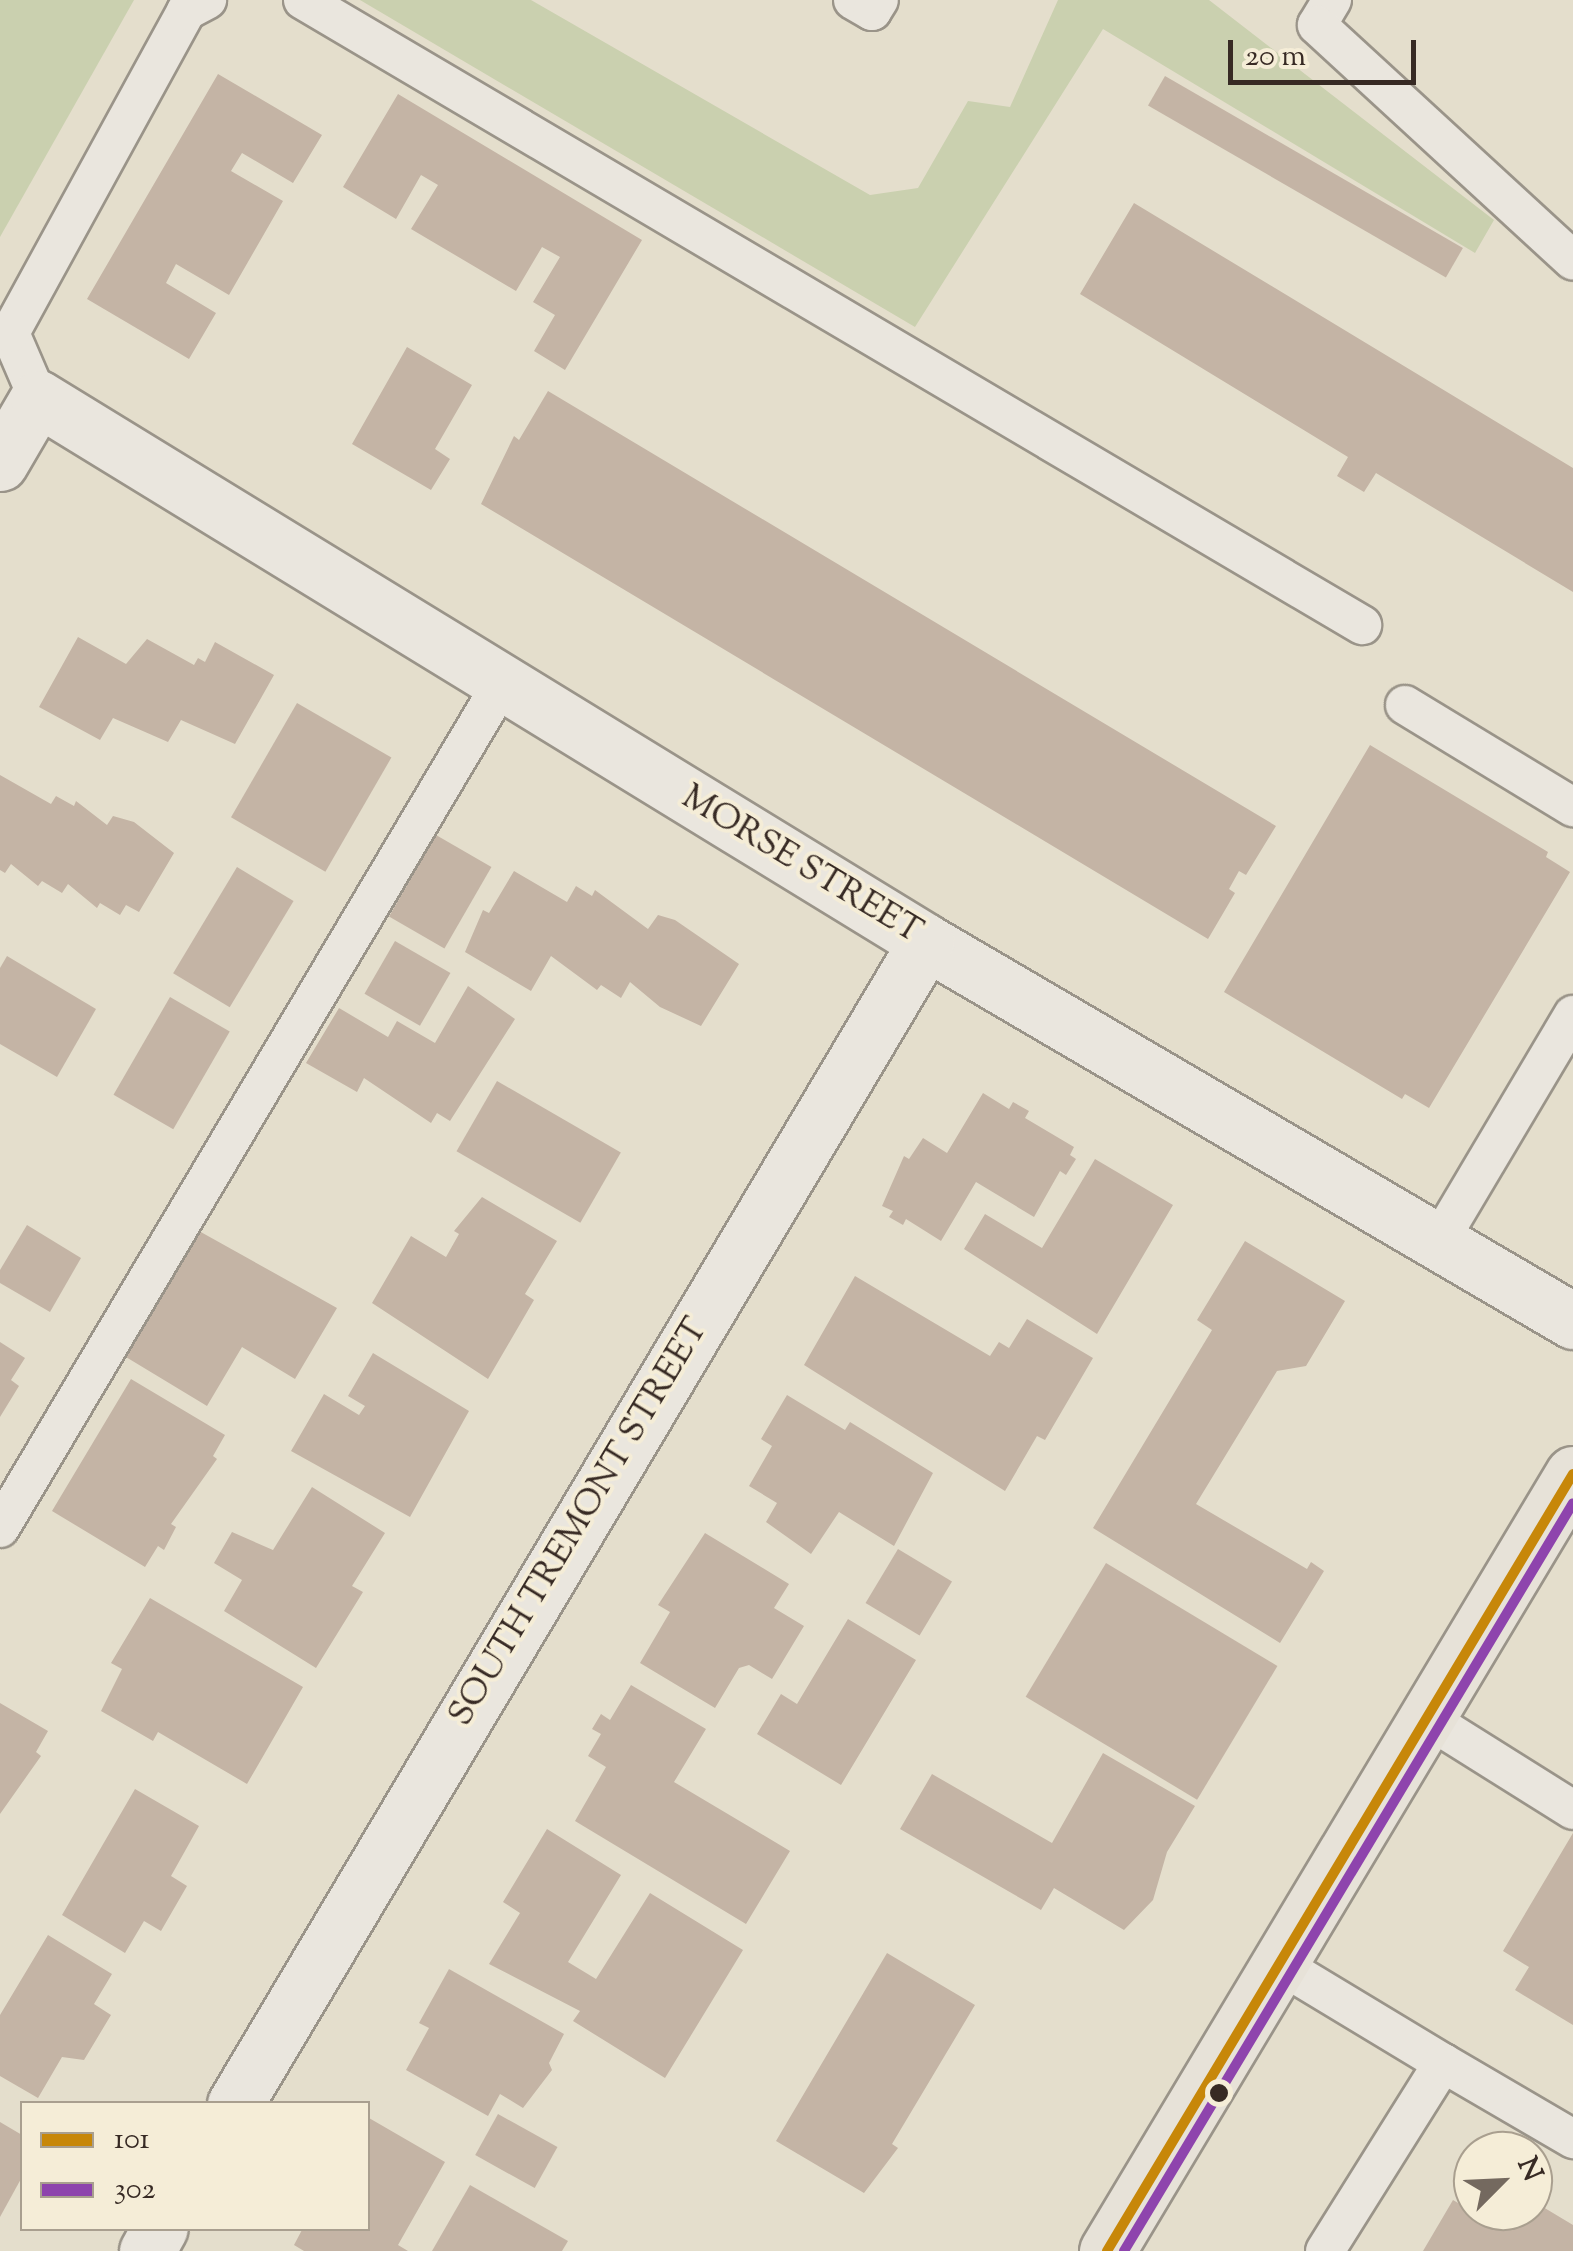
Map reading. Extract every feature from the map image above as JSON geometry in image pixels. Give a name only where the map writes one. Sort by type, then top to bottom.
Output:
[{"type":"main road","points":[[1107,2251],[1573,1474]]},
{"type":"street","points":[[0,462],[38,398]]},
{"type":"street","name":"MORSE STREET","points":[[38,398],[926,942],[1573,1321]]},
{"type":"street","name":"SOUTH TREMONT STREET","points":[[236,2101],[926,942]]},
{"type":"lane","points":[[38,398],[10,334],[186,11],[207,0]]},
{"type":"lane","points":[[302,0],[1362,625]]},
{"type":"lane","points":[[854,0],[872,12],[879,0]]},
{"type":"lane","points":[[1332,0],[1317,25],[1573,260]]},
{"type":"lane","points":[[0,1528],[501,685]]},
{"type":"lane","points":[[1405,705],[1573,807]]},
{"type":"lane","points":[[1439,1241],[1573,1015]]},
{"type":"lane","points":[[1428,1719],[1573,1810]]},
{"type":"lane","points":[[1279,1964],[1573,2139]]},
{"type":"lane","points":[[1325,2251],[1443,2063]]},
{"type":"green space","points":[[0,0],[134,0],[0,237]]},
{"type":"green space","points":[[360,0],[531,0],[870,195],[918,188],[968,101],[1010,107],[1058,0],[1209,0],[1494,220],[1475,253],[1103,29],[915,327]]},
{"type":"building","points":[[218,74],[322,135],[293,183],[242,153],[231,171],[283,201],[229,295],[176,264],[166,283],[216,313],[189,359],[87,299]]},
{"type":"building","points":[[1165,76],[1463,248],[1446,277],[1148,105]]},
{"type":"building","points":[[398,94],[642,240],[565,370],[534,351],[555,315],[533,302],[560,257],[542,247],[516,291],[411,229],[438,185],[421,175],[396,219],[343,187]]},
{"type":"building","points":[[1134,203],[1573,468],[1573,592],[1376,473],[1364,492],[1337,476],[1348,457],[1080,294]]},
{"type":"building","points":[[407,347],[472,385],[435,449],[450,459],[431,490],[352,444]]},
{"type":"building","points":[[548,391],[1276,826],[1246,875],[1239,871],[1229,889],[1235,893],[1208,939],[481,504],[514,436],[519,440]]},
{"type":"building","points":[[78,637],[126,664],[147,639],[194,665],[198,658],[205,662],[215,642],[274,675],[235,744],[181,720],[168,742],[113,718],[100,740],[39,707]]},
{"type":"building","points":[[297,703],[391,758],[325,872],[231,817]]},
{"type":"building","points":[[1370,745],[1548,852],[1546,857],[1570,872],[1429,1108],[1405,1094],[1402,1099],[1224,992]]},
{"type":"building","points":[[0,775],[51,804],[56,796],[74,806],[76,801],[107,825],[113,816],[134,822],[174,853],[139,912],[126,905],[120,915],[100,903],[97,908],[68,884],[62,893],[42,881],[38,886],[11,864],[5,873],[0,870]]},
{"type":"building","points":[[436,835],[491,867],[444,948],[389,916]]},
{"type":"building","points":[[237,867],[294,901],[230,1007],[173,973]]},
{"type":"building","points":[[514,871],[567,902],[576,886],[592,896],[595,890],[648,929],[658,915],[675,920],[739,964],[701,1026],[660,1007],[630,982],[621,998],[601,985],[597,990],[551,956],[531,991],[465,952],[483,910],[489,913]]},
{"type":"building","points":[[395,941],[450,973],[420,1026],[364,994]]},
{"type":"building","points":[[7,956],[96,1009],[57,1077],[0,1044],[0,968]]},
{"type":"building","points":[[468,986],[515,1019],[450,1121],[437,1113],[431,1123],[364,1078],[357,1092],[306,1063],[339,1008],[388,1037],[397,1021],[435,1043]]},
{"type":"building","points":[[170,997],[230,1032],[173,1129],[114,1095]]},
{"type":"building","points":[[497,1081],[621,1152],[580,1223],[456,1151]]},
{"type":"building","points":[[983,1093],[1009,1109],[1013,1102],[1029,1111],[1025,1118],[1074,1147],[1070,1155],[1076,1159],[1066,1175],[1060,1171],[1034,1217],[976,1182],[941,1241],[906,1219],[903,1225],[889,1217],[893,1211],[882,1206],[904,1156],[909,1159],[923,1138],[947,1153]]},
{"type":"building","points":[[1095,1159],[1173,1205],[1097,1334],[964,1249],[985,1214],[1042,1248]]},
{"type":"building","points":[[482,1197],[557,1241],[525,1294],[534,1300],[488,1379],[372,1303],[411,1236],[446,1257],[459,1234],[454,1231]]},
{"type":"building","points":[[27,1225],[81,1258],[50,1312],[0,1283],[0,1270]]},
{"type":"building","points":[[190,1226],[337,1308],[295,1379],[242,1347],[207,1406],[116,1351]]},
{"type":"building","points":[[1245,1241],[1345,1301],[1306,1366],[1277,1371],[1196,1504],[1307,1569],[1311,1562],[1324,1571],[1280,1643],[1093,1528],[1212,1330],[1197,1320]]},
{"type":"building","points":[[855,1276],[990,1356],[999,1342],[1009,1348],[1027,1319],[1093,1358],[1045,1440],[1037,1436],[1005,1491],[804,1365]]},
{"type":"building","points":[[0,1342],[25,1358],[11,1380],[19,1386],[0,1417]]},
{"type":"building","points":[[373,1353],[469,1411],[410,1517],[291,1451],[324,1394],[359,1415],[365,1406],[348,1396]]},
{"type":"building","points":[[131,1379],[225,1435],[213,1456],[217,1459],[171,1524],[176,1527],[164,1550],[158,1546],[145,1567],[52,1511]]},
{"type":"building","points":[[787,1395],[845,1430],[850,1422],[933,1473],[894,1546],[839,1512],[811,1554],[766,1522],[777,1503],[749,1486],[772,1446],[761,1439]]},
{"type":"building","points":[[312,1487],[385,1533],[352,1586],[363,1592],[316,1668],[224,1611],[242,1580],[214,1563],[232,1532],[273,1550]]},
{"type":"building","points":[[705,1533],[789,1584],[774,1608],[804,1626],[772,1679],[749,1665],[739,1668],[715,1708],[640,1663],[670,1612],[658,1605]]},
{"type":"building","points":[[898,1549],[952,1581],[920,1635],[866,1603]]},
{"type":"building","points":[[1106,1563],[1277,1666],[1197,1800],[1026,1697]]},
{"type":"building","points":[[150,1598],[303,1687],[247,1784],[158,1732],[153,1741],[101,1711],[122,1669],[111,1663]]},
{"type":"building","points":[[848,1619],[916,1660],[841,1785],[757,1734],[781,1694],[797,1704]]},
{"type":"building","points":[[631,1685],[706,1729],[674,1782],[790,1851],[746,1924],[575,1821],[606,1767],[588,1756],[601,1734],[592,1729],[601,1714],[610,1720]]},
{"type":"building","points":[[0,1703],[48,1731],[36,1752],[41,1756],[0,1814]]},
{"type":"building","points":[[1103,1753],[1195,1806],[1167,1852],[1153,1900],[1124,1930],[1054,1888],[1041,1910],[900,1829],[932,1774],[1052,1843]]},
{"type":"building","points":[[135,1789],[199,1826],[171,1876],[187,1886],[161,1931],[144,1921],[125,1953],[62,1915]]},
{"type":"building","points":[[547,1829],[621,1875],[568,1962],[596,1979],[650,1893],[743,1950],[665,2078],[573,2021],[580,2011],[489,1964],[520,1913],[503,1902]]},
{"type":"building","points":[[1573,1833],[1573,2025],[1515,1990],[1529,1967],[1503,1951]]},
{"type":"building","points":[[48,1935],[112,1974],[94,2004],[111,2015],[84,2060],[62,2057],[38,2098],[0,2076],[0,2015]]},
{"type":"building","points":[[887,1953],[975,2005],[892,2144],[898,2148],[864,2193],[776,2141]]},
{"type":"building","points":[[449,1969],[564,2034],[549,2063],[552,2070],[523,2108],[500,2094],[488,2116],[406,2070],[429,2028],[419,2023]]},
{"type":"building","points":[[498,2114],[557,2147],[535,2188],[475,2155]]},
{"type":"building","points":[[370,2119],[445,2162],[398,2245],[408,2251],[304,2251],[294,2245],[301,2231],[370,2231]]},
{"type":"building","points":[[0,2122],[20,2134],[20,2181],[0,2217]]},
{"type":"building","points":[[470,2185],[568,2241],[562,2251],[432,2251]]},
{"type":"building","points":[[1453,2200],[1453,2231],[1553,2231],[1553,2213],[1573,2225],[1573,2251],[1423,2251]]},
{"type":"transit line","name":"101","points":[[1107,2251],[1573,1474]]},
{"type":"transit line","name":"302","points":[[1124,2251],[1573,1503]]}]
